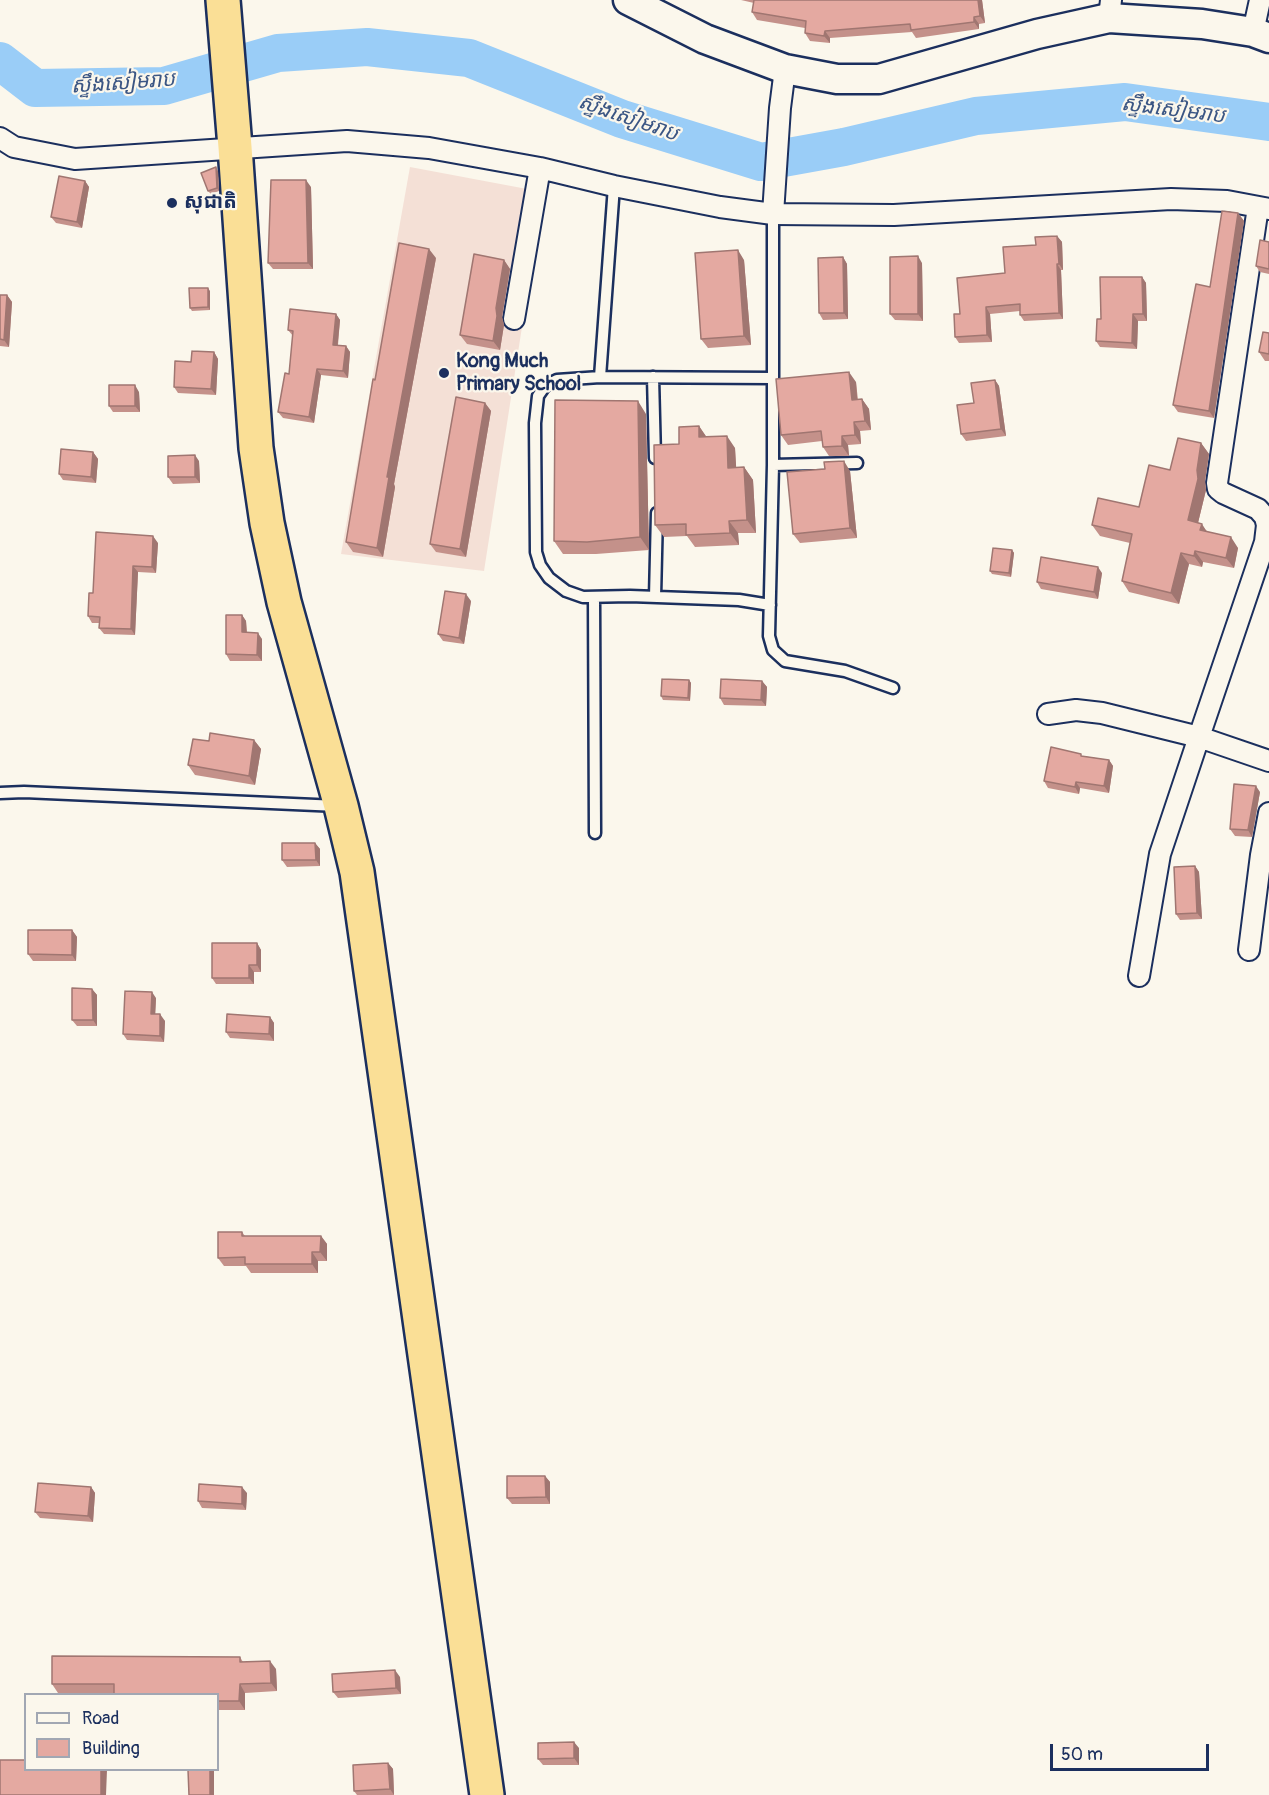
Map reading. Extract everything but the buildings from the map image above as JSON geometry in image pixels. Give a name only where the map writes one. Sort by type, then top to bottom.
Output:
[{"type":"highway","points":[[223,4],[256,448],[267,524],[284,602],[357,872],[487,1795]]},
{"type":"street","points":[[628,0],[705,39],[785,69],[837,79],[879,79],[1036,34],[1110,9],[1261,35],[1260,0]]},
{"type":"street","points":[[773,207],[785,69]]},
{"type":"street","points":[[0,138],[14,147],[75,159],[347,141],[429,148],[540,168],[614,186],[720,207],[773,207],[894,215],[1171,199],[1227,201],[1264,208],[1217,483],[1218,489],[1223,493],[1258,509],[1265,517],[1267,525],[1265,542],[1160,854],[1139,976]]},
{"type":"street","points":[[514,319],[540,168]]},
{"type":"street","points":[[1048,714],[1076,710],[1102,713],[1199,737],[1269,761]]},
{"type":"street","points":[[1249,950],[1261,855],[1269,813]]},
{"type":"lane","points":[[600,377],[614,186]]},
{"type":"lane","points":[[773,207],[769,636],[773,650],[785,661],[845,671],[893,688]]},
{"type":"lane","points":[[770,605],[739,600],[583,597],[566,591],[549,578],[540,565],[534,530],[535,423],[538,396],[545,386],[557,380],[600,377],[773,378]]},
{"type":"lane","points":[[653,377],[656,468]]},
{"type":"lane","points":[[772,465],[857,463]]},
{"type":"lane","points":[[655,597],[657,502]]},
{"type":"lane","points":[[594,597],[595,833]]},
{"type":"lane","points":[[0,793],[24,792],[341,806]]},
{"type":"shaded area","name":"Kong Much Primary School","points":[[410,167],[543,192],[484,571],[341,554]]},
{"type":"waterway","name":"ស្ទឹងសៀមរាប","points":[[0,61],[35,88],[164,86],[278,53],[367,47],[469,58],[622,119],[761,162],[844,147],[976,116],[1125,102],[1269,122]]},
{"type":"place","name":"សុជាតិ","points":[[172,203]]},
{"type":"place","name":"Kong Much Primary School","points":[[444,373]]}]
